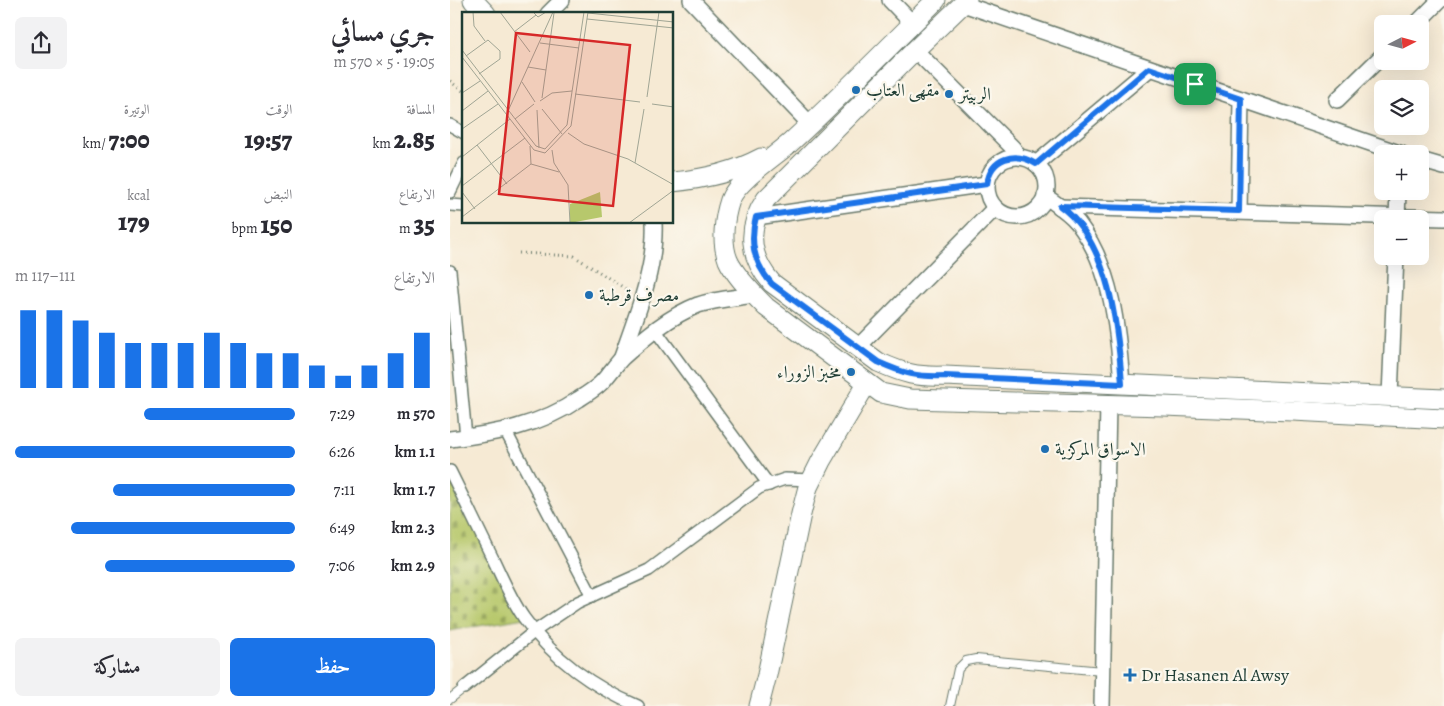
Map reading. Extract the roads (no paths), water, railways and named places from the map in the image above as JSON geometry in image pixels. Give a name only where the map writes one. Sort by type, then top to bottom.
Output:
[{"type":"street","points":[[473,0],[484,12]]},
{"type":"street","points":[[550,12],[562,0]]},
{"type":"street","points":[[691,0],[810,124]]},
{"type":"street","points":[[890,0],[912,24]]},
{"type":"street","points":[[936,0],[789,144],[739,186],[731,198],[724,225],[728,260],[754,295],[766,307],[881,392],[910,399],[1293,410],[1444,419]]},
{"type":"street","points":[[1425,15],[1440,0]]},
{"type":"street","points":[[1376,145],[1149,68],[965,2],[766,199],[753,226],[753,247],[755,258],[772,284],[878,362],[911,375],[1444,399]]},
{"type":"street","points":[[915,50],[1018,156]]},
{"type":"street","points":[[1337,100],[1374,64]]},
{"type":"street","points":[[1036,164],[1149,68]]},
{"type":"street","points":[[1239,211],[1241,99]]},
{"type":"street","points":[[450,125],[462,132]]},
{"type":"street","points":[[674,182],[719,176],[749,165],[789,144]]},
{"type":"street","points":[[1018,156],[1028,158],[1036,164],[1043,172],[1047,191],[1038,209],[1020,217],[1010,217],[1001,213],[988,198],[987,184],[992,169],[999,162],[1018,156]]},
{"type":"street","points":[[1429,163],[1444,167]]},
{"type":"street","points":[[450,192],[462,167]]},
{"type":"street","points":[[756,217],[987,184]]},
{"type":"street","points":[[1045,196],[1077,221],[1089,239],[1099,261],[1112,305],[1119,345],[1122,384]]},
{"type":"street","points":[[1060,206],[1374,216]]},
{"type":"street","points":[[858,346],[995,208]]},
{"type":"street","points":[[1429,218],[1444,218]]},
{"type":"street","points":[[622,358],[642,299],[650,267],[654,224]]},
{"type":"street","points":[[1390,396],[1396,265]]},
{"type":"street","points":[[450,271],[466,437]]},
{"type":"street","points":[[450,439],[505,430],[549,416],[578,400],[600,384],[622,358],[676,316],[699,305],[754,295]]},
{"type":"street","points":[[656,331],[769,485]]},
{"type":"street","points":[[759,706],[808,487],[821,461],[867,383]]},
{"type":"street","points":[[1102,706],[1108,404]]},
{"type":"street","points":[[505,430],[592,596]]},
{"type":"street","points":[[450,471],[524,618],[569,666],[597,686],[638,706]]},
{"type":"street","points":[[464,688],[535,631],[578,602],[649,570],[759,488],[785,479],[812,480]]},
{"type":"lane","points":[[950,706],[958,669],[966,661],[976,659],[1102,671]]},
{"type":"lane","points":[[450,699],[464,688]]},
{"type":"place","name":"مقهى العتاب","points":[[856,90]]},
{"type":"place","name":"الربيتر","points":[[949,94]]},
{"type":"place","name":"مصرف قرطبة","points":[[589,295]]},
{"type":"place","name":"مخبز الزوراء","points":[[851,372]]},
{"type":"place","name":"الاسواق المركزية","points":[[1045,449]]},
{"type":"place","name":"Dr Hasanen Al Awsy","points":[[1130,675]]}]
